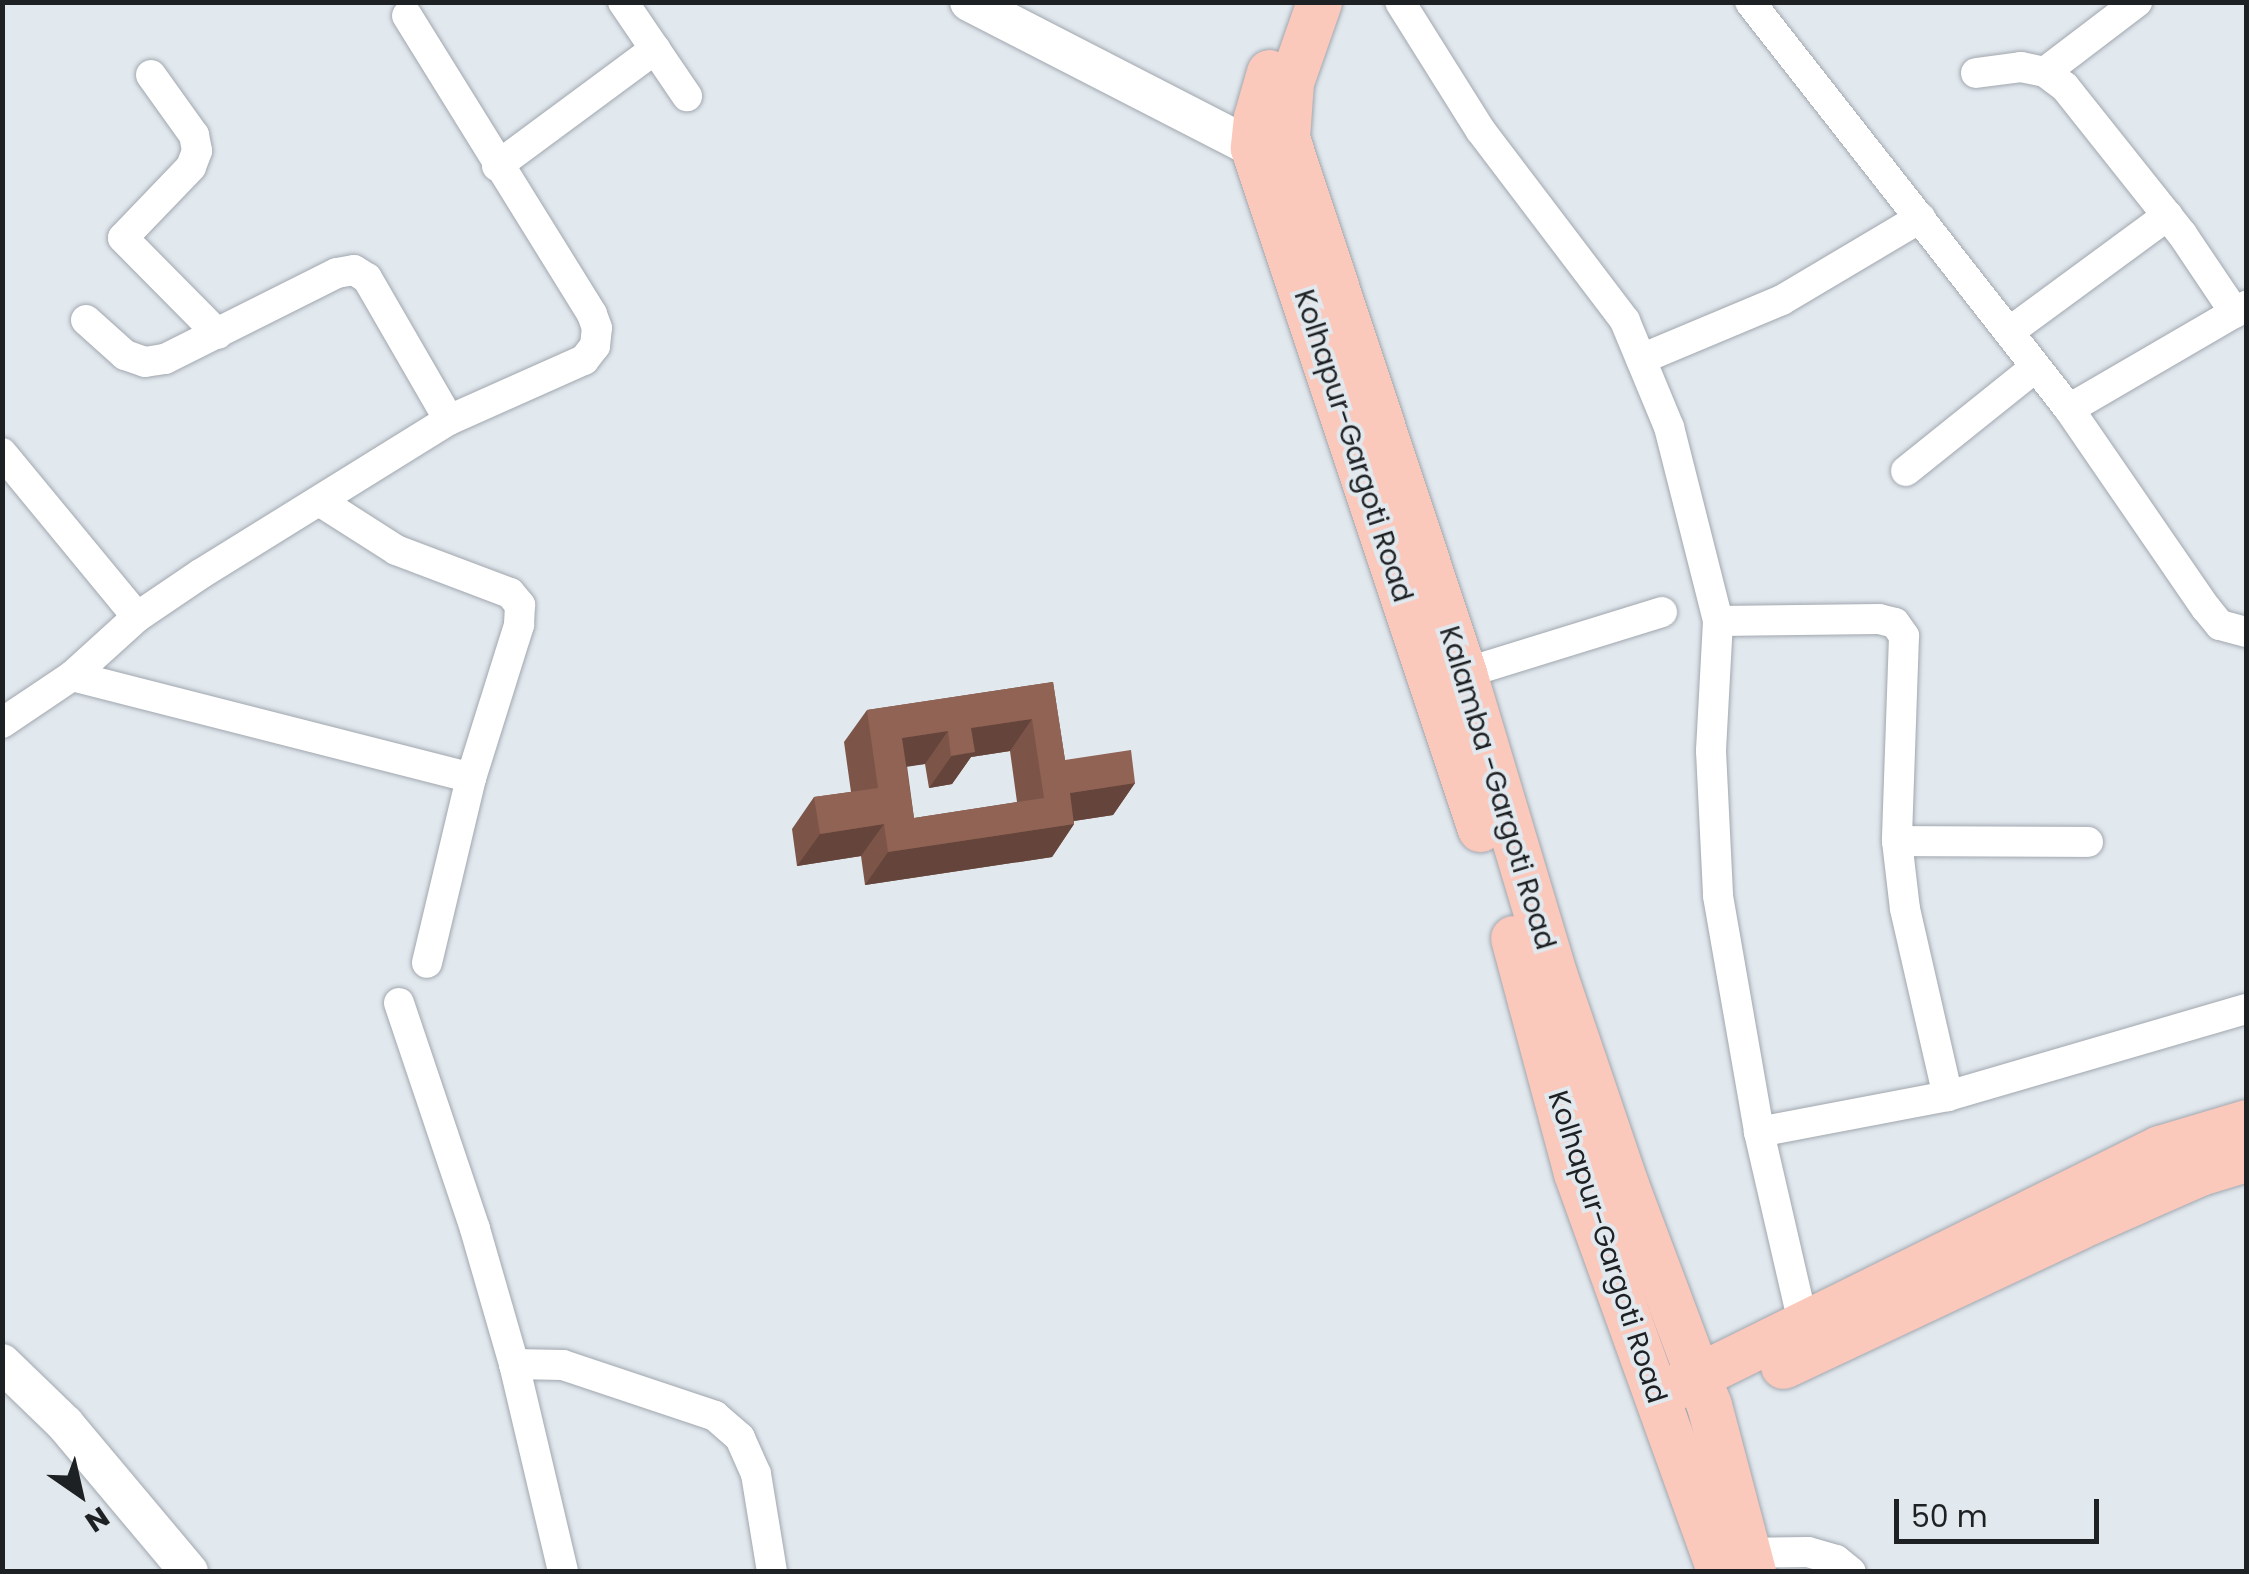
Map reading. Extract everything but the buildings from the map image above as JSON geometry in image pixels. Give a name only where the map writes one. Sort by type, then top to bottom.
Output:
[{"type":"main road","name":"Kolhapur-Gargoti Road","points":[[1288,2],[1256,117],[1253,148],[1448,678],[1576,1173],[1662,1411],[1735,1562]]},
{"type":"main road","name":"Kalamba -Gargoti Road","points":[[1319,2],[1297,60],[1285,118],[1297,172],[1448,678],[1704,1390],[1735,1562]]},
{"type":"main road","points":[[1662,1411],[2159,1148],[2246,1122]]},
{"type":"main road","points":[[1807,1337],[2246,1158]]},
{"type":"street","points":[[623,2],[688,96]]},
{"type":"street","points":[[970,2],[1297,172]]},
{"type":"street","points":[[1400,2],[1481,131],[1625,320],[1669,427],[1718,621],[1711,751],[1718,896],[1760,1132],[1807,1337]]},
{"type":"street","points":[[1750,2],[2069,409],[2220,626],[2246,632]]},
{"type":"street","points":[[2045,72],[2136,2]]},
{"type":"street","points":[[2,723],[72,676],[137,617],[449,420],[584,360],[596,346],[597,328],[592,314],[406,16]]},
{"type":"street","points":[[497,166],[655,49]]},
{"type":"street","points":[[1976,72],[2021,67],[2045,72],[2065,87],[2240,309],[2069,409]]},
{"type":"street","points":[[152,75],[194,135],[197,150],[192,167],[122,238],[218,334]]},
{"type":"street","points":[[2008,332],[2168,215]]},
{"type":"street","points":[[1641,358],[1782,300],[1920,218]]},
{"type":"street","points":[[86,320],[125,356],[145,362],[165,359],[336,273],[354,270],[367,278],[449,420]]},
{"type":"street","points":[[1906,471],[2036,366]]},
{"type":"street","points":[[2,453],[137,617]]},
{"type":"street","points":[[321,502],[396,550],[510,593],[520,605],[518,625],[471,778],[427,964]]},
{"type":"street","points":[[1448,678],[1662,612]]},
{"type":"street","points":[[1718,621],[1879,619],[1896,623],[1904,636],[1898,841],[1905,909],[1948,1096]]},
{"type":"street","points":[[72,676],[471,778]]},
{"type":"street","points":[[1898,841],[2088,842]]},
{"type":"street","points":[[400,1003],[475,1229],[514,1364],[563,1572]]},
{"type":"street","points":[[1760,1132],[1948,1096],[2246,1009]]},
{"type":"street","points":[[2,1363],[65,1424],[188,1572]]},
{"type":"street","points":[[514,1364],[563,1366],[715,1416],[740,1438],[756,1474],[772,1572]]},
{"type":"street","points":[[1735,1562],[1808,1552],[1836,1560],[1851,1572]]}]
